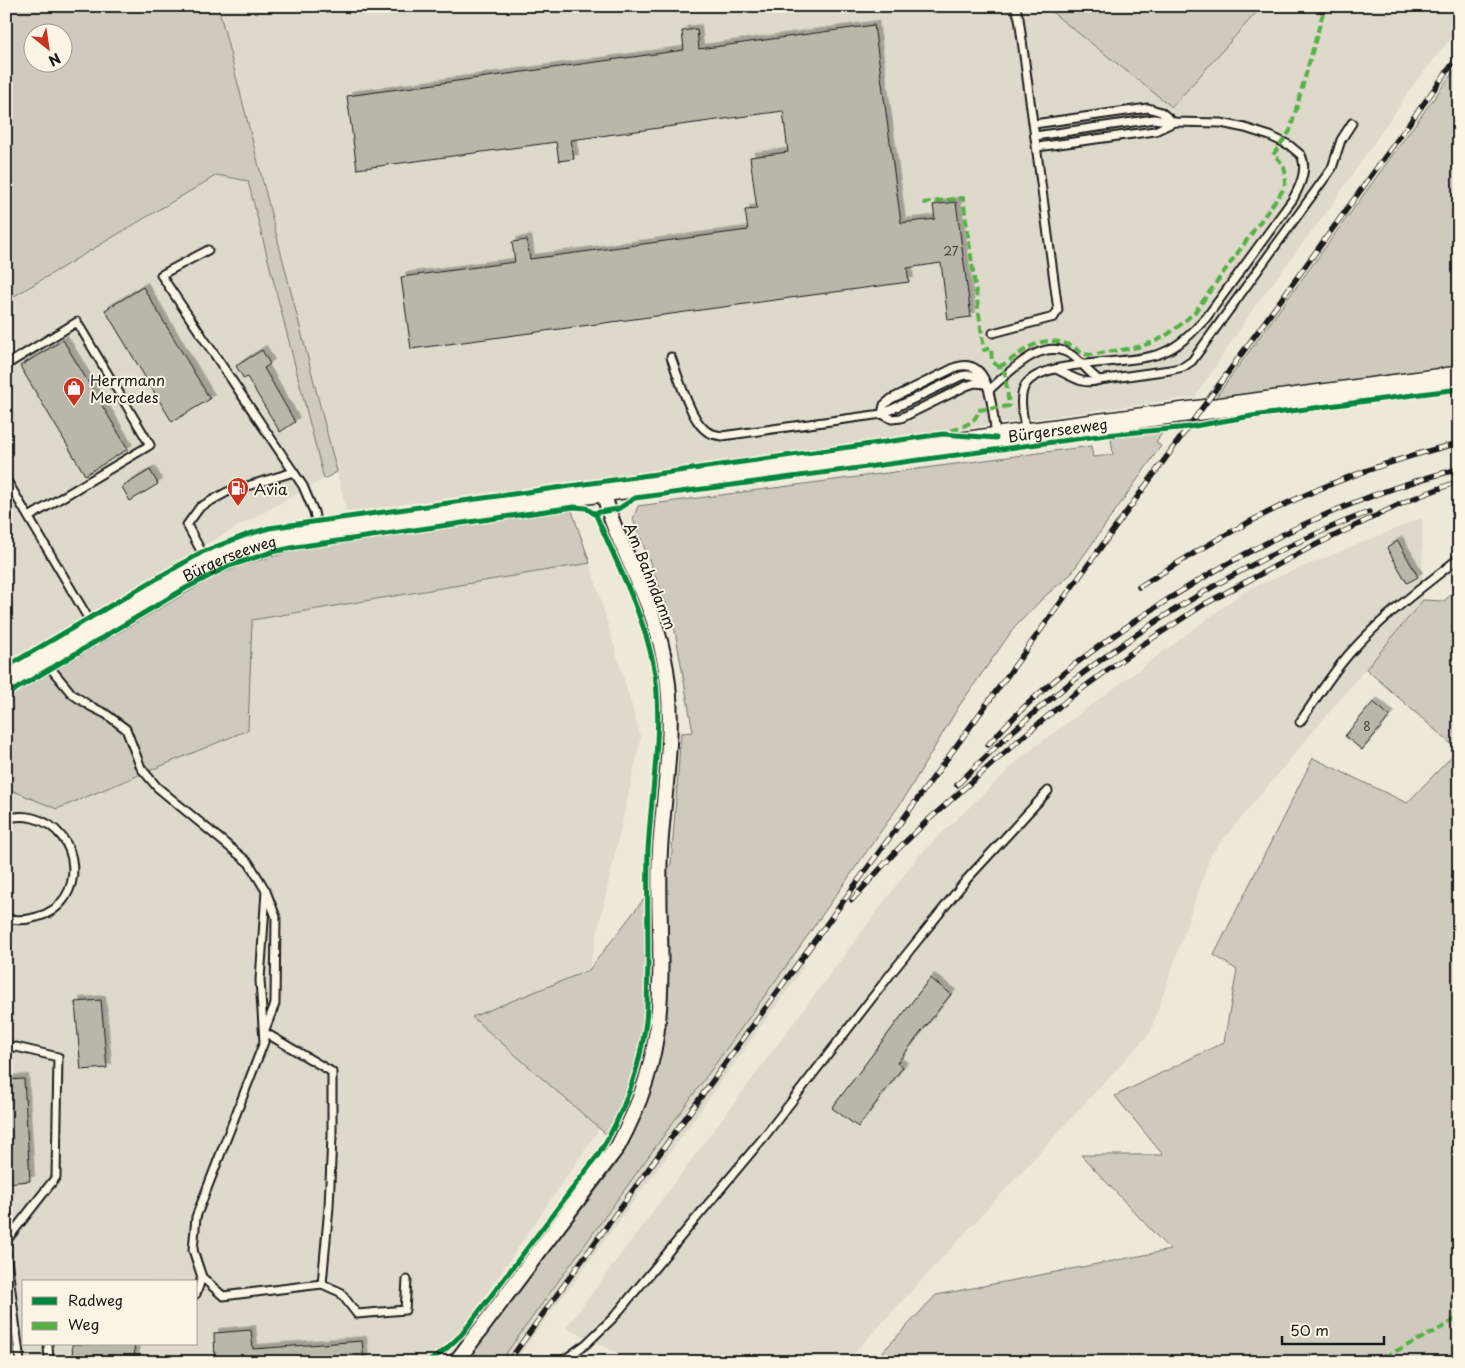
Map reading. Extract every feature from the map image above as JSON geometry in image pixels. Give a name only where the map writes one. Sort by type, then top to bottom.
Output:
[{"type":"street","name":"Bürgerseeweg","points":[[6,680],[208,563],[269,540],[318,531],[604,491],[1459,376]]},
{"type":"street","name":"Am Bahndamm","points":[[456,1362],[618,1146],[635,1111],[649,1069],[655,1043],[659,995],[660,851],[669,739],[668,689],[664,656],[654,621],[610,517],[604,491]]},
{"type":"lane","points":[[993,333],[1054,317],[1058,310],[1020,18],[1015,6]]},
{"type":"lane","points":[[1034,124],[1148,108],[1161,112],[1174,122]]},
{"type":"lane","points":[[1026,433],[1022,392],[1026,384],[1033,378],[1056,369],[1146,358],[1161,354],[1182,341],[1206,318],[1292,199],[1301,181],[1304,165],[1301,155],[1289,145],[1246,128],[1221,123],[1174,122],[1154,119],[1035,136]]},
{"type":"lane","points":[[1037,147],[1155,131],[1174,122]]},
{"type":"lane","points":[[1056,369],[1084,382],[1091,383],[1099,380],[1178,369],[1192,361],[1332,168],[1341,140],[1352,123]]},
{"type":"lane","points":[[208,250],[161,275],[303,486],[314,512],[318,531]]},
{"type":"lane","points":[[6,365],[77,322],[150,445],[29,517]]},
{"type":"lane","points":[[987,387],[1043,350],[1056,350],[1073,356],[1092,376],[1099,380]]},
{"type":"lane","points":[[671,357],[693,414],[705,430],[722,436],[882,414],[968,374],[975,376],[987,387]]},
{"type":"lane","points":[[882,414],[884,405],[891,399],[956,367],[964,364],[972,365],[983,374],[996,438]]},
{"type":"lane","points":[[882,414],[892,419],[901,418],[966,386],[975,383],[987,387]]},
{"type":"lane","points":[[208,563],[187,525],[200,507],[228,492],[294,472]]},
{"type":"lane","points":[[6,479],[94,628]]},
{"type":"lane","points":[[1300,722],[1340,665],[1368,635],[1459,558]]},
{"type":"lane","points":[[43,659],[72,694],[106,714],[126,729],[142,768],[157,787],[249,863],[266,891],[276,917],[275,1004],[264,1032]]},
{"type":"lane","points":[[561,1362],[586,1344],[613,1318],[764,1137],[967,879],[1048,791]]},
{"type":"lane","points":[[6,819],[26,817],[42,821],[57,830],[67,843],[73,859],[73,876],[68,892],[58,906],[43,916],[27,920],[6,918]]},
{"type":"lane","points":[[266,891],[260,980],[264,1042],[196,1217],[193,1250],[202,1277],[223,1296],[322,1284],[340,1292],[357,1314],[404,1310],[407,1280]]},
{"type":"lane","points":[[264,1032],[332,1072],[329,1207],[322,1284]]},
{"type":"lane","points":[[6,1048],[16,1047],[58,1057],[56,1176],[6,1241]]},
{"type":"lane","points":[[6,1251],[20,1362]]},
{"type":"lane","points":[[198,1288],[202,1277]]},
{"type":"lane","points":[[48,1346],[50,1362]]},
{"type":"shaded area","points":[[6,6],[218,6],[337,472],[324,479],[248,181],[217,175],[6,301]]},
{"type":"shaded area","points":[[218,6],[1044,6],[1172,107],[1262,6],[1459,6],[1459,28],[1414,84],[1329,209],[1256,305],[1195,397],[347,512]]},
{"type":"shaded area","points":[[1044,6],[1262,6],[1172,107]]},
{"type":"shaded area","points":[[1459,64],[1459,368],[1213,401]]},
{"type":"shaded area","points":[[217,175],[248,181],[324,479],[217,538],[6,662],[6,301]]},
{"type":"shaded area","points":[[1163,432],[1156,442],[1161,446],[1070,575],[1044,597],[1014,628],[959,706],[905,797],[792,958],[500,1362],[472,1362],[476,1348],[614,1167],[624,1150],[472,1017],[589,970],[671,864],[681,733],[693,732],[675,631],[633,519],[638,506],[1091,446],[1093,457],[1113,455],[1111,438]]},
{"type":"shaded area","points":[[572,511],[590,563],[252,620],[248,730],[57,809],[6,788],[6,699],[212,578],[240,566],[293,551]]},
{"type":"shaded area","points":[[1422,518],[1423,600],[1211,854],[1150,1033],[846,1362],[636,1362],[566,1328],[919,855],[1024,755],[1246,590]]},
{"type":"shaded area","points":[[590,563],[641,738],[589,970],[472,1017],[600,1128],[462,1329],[447,1345],[423,1362],[6,1362],[6,788],[57,809],[252,620]]},
{"type":"shaded area","points":[[1459,592],[1459,1362],[873,1362],[936,1295],[1170,1250],[1081,1155],[1163,1155],[1115,1096],[1224,1042],[1237,970],[1214,955],[1313,758],[1407,803],[1458,750],[1366,669],[1423,600],[1444,601],[1453,593]]},
{"type":"shaded area","points":[[792,958],[804,967],[671,1151],[514,1362],[500,1362]]},
{"type":"building","points":[[874,25],[901,223],[935,219],[933,205],[956,202],[971,317],[948,320],[941,263],[907,268],[909,282],[411,349],[401,277],[515,262],[512,242],[527,240],[530,259],[748,230],[745,210],[757,209],[750,157],[788,152],[783,111],[571,140],[574,159],[559,161],[556,142],[357,169],[347,96],[684,50],[682,31],[697,29],[699,49]]},
{"type":"building","points":[[143,287],[210,399],[172,422],[105,310]]},
{"type":"building","name":"Herrmann Mercedes","points":[[63,340],[128,449],[85,475],[20,366]]},
{"type":"building","points":[[262,350],[270,364],[264,368],[295,422],[280,432],[247,377],[244,379],[236,366]]},
{"type":"building","points":[[150,470],[158,484],[130,501],[122,487]]},
{"type":"building","points":[[1398,541],[1418,577],[1407,583],[1387,548]]},
{"type":"building","points":[[1373,702],[1390,716],[1362,750],[1345,736]]},
{"type":"building","points":[[930,978],[951,994],[897,1063],[903,1067],[858,1127],[832,1108]]},
{"type":"building","points":[[101,1000],[107,1068],[81,1070],[75,1002]]},
{"type":"building","points":[[24,1079],[30,1181],[6,1183],[6,1080]]},
{"type":"building","points":[[251,1330],[253,1349],[362,1341],[364,1362],[215,1362],[214,1333]]},
{"type":"building","points":[[72,1346],[134,1346],[135,1362],[73,1362]]},
{"type":"railway","points":[[508,1362],[1459,55]]},
{"type":"railway","points":[[1139,587],[1225,535],[1279,507],[1355,475],[1407,457],[1459,443]]},
{"type":"railway","points":[[988,745],[1021,710],[1076,663],[1135,621],[1211,573],[1250,551],[1331,512],[1416,481],[1459,469]]},
{"type":"railway","points":[[852,900],[899,848],[926,822],[1019,740],[1072,696],[1142,645],[1203,605],[1309,548],[1407,501],[1459,481]]},
{"type":"railway","points":[[957,785],[1005,738],[1051,698],[1136,635],[1181,606],[1274,554],[1369,512]]},
{"type":"marked path","points":[[999,367],[1030,347],[1046,341],[1063,343],[1083,354],[1089,355],[1135,348],[1164,337],[1195,312],[1283,190],[1285,170],[1281,162],[1273,155],[1290,131],[1323,13]]},
{"type":"marked path","points":[[923,203],[963,198],[984,350],[991,348],[992,361],[1005,373],[1009,406],[978,410],[977,415],[971,422],[948,432]]},
{"type":"marked path","points":[[1374,1362],[1436,1331],[1459,1317]]},
{"type":"cycle path","points":[[594,513],[618,509],[635,498],[1106,435],[1189,427],[1252,416],[1459,389]]},
{"type":"cycle path","points":[[6,667],[202,552],[269,528],[943,434],[996,438]]},
{"type":"cycle path","points":[[6,695],[186,588],[229,566],[272,552],[574,507],[586,508],[596,515],[645,633],[651,653],[657,696],[657,740],[648,851],[647,1000],[646,1021],[640,1056],[630,1091],[616,1124],[598,1155],[462,1334],[445,1350],[428,1362]]},
{"type":"place","name":"Herrmann Mercedes","points":[[74,407]]},
{"type":"place","name":"Avia","points":[[238,507]]}]
